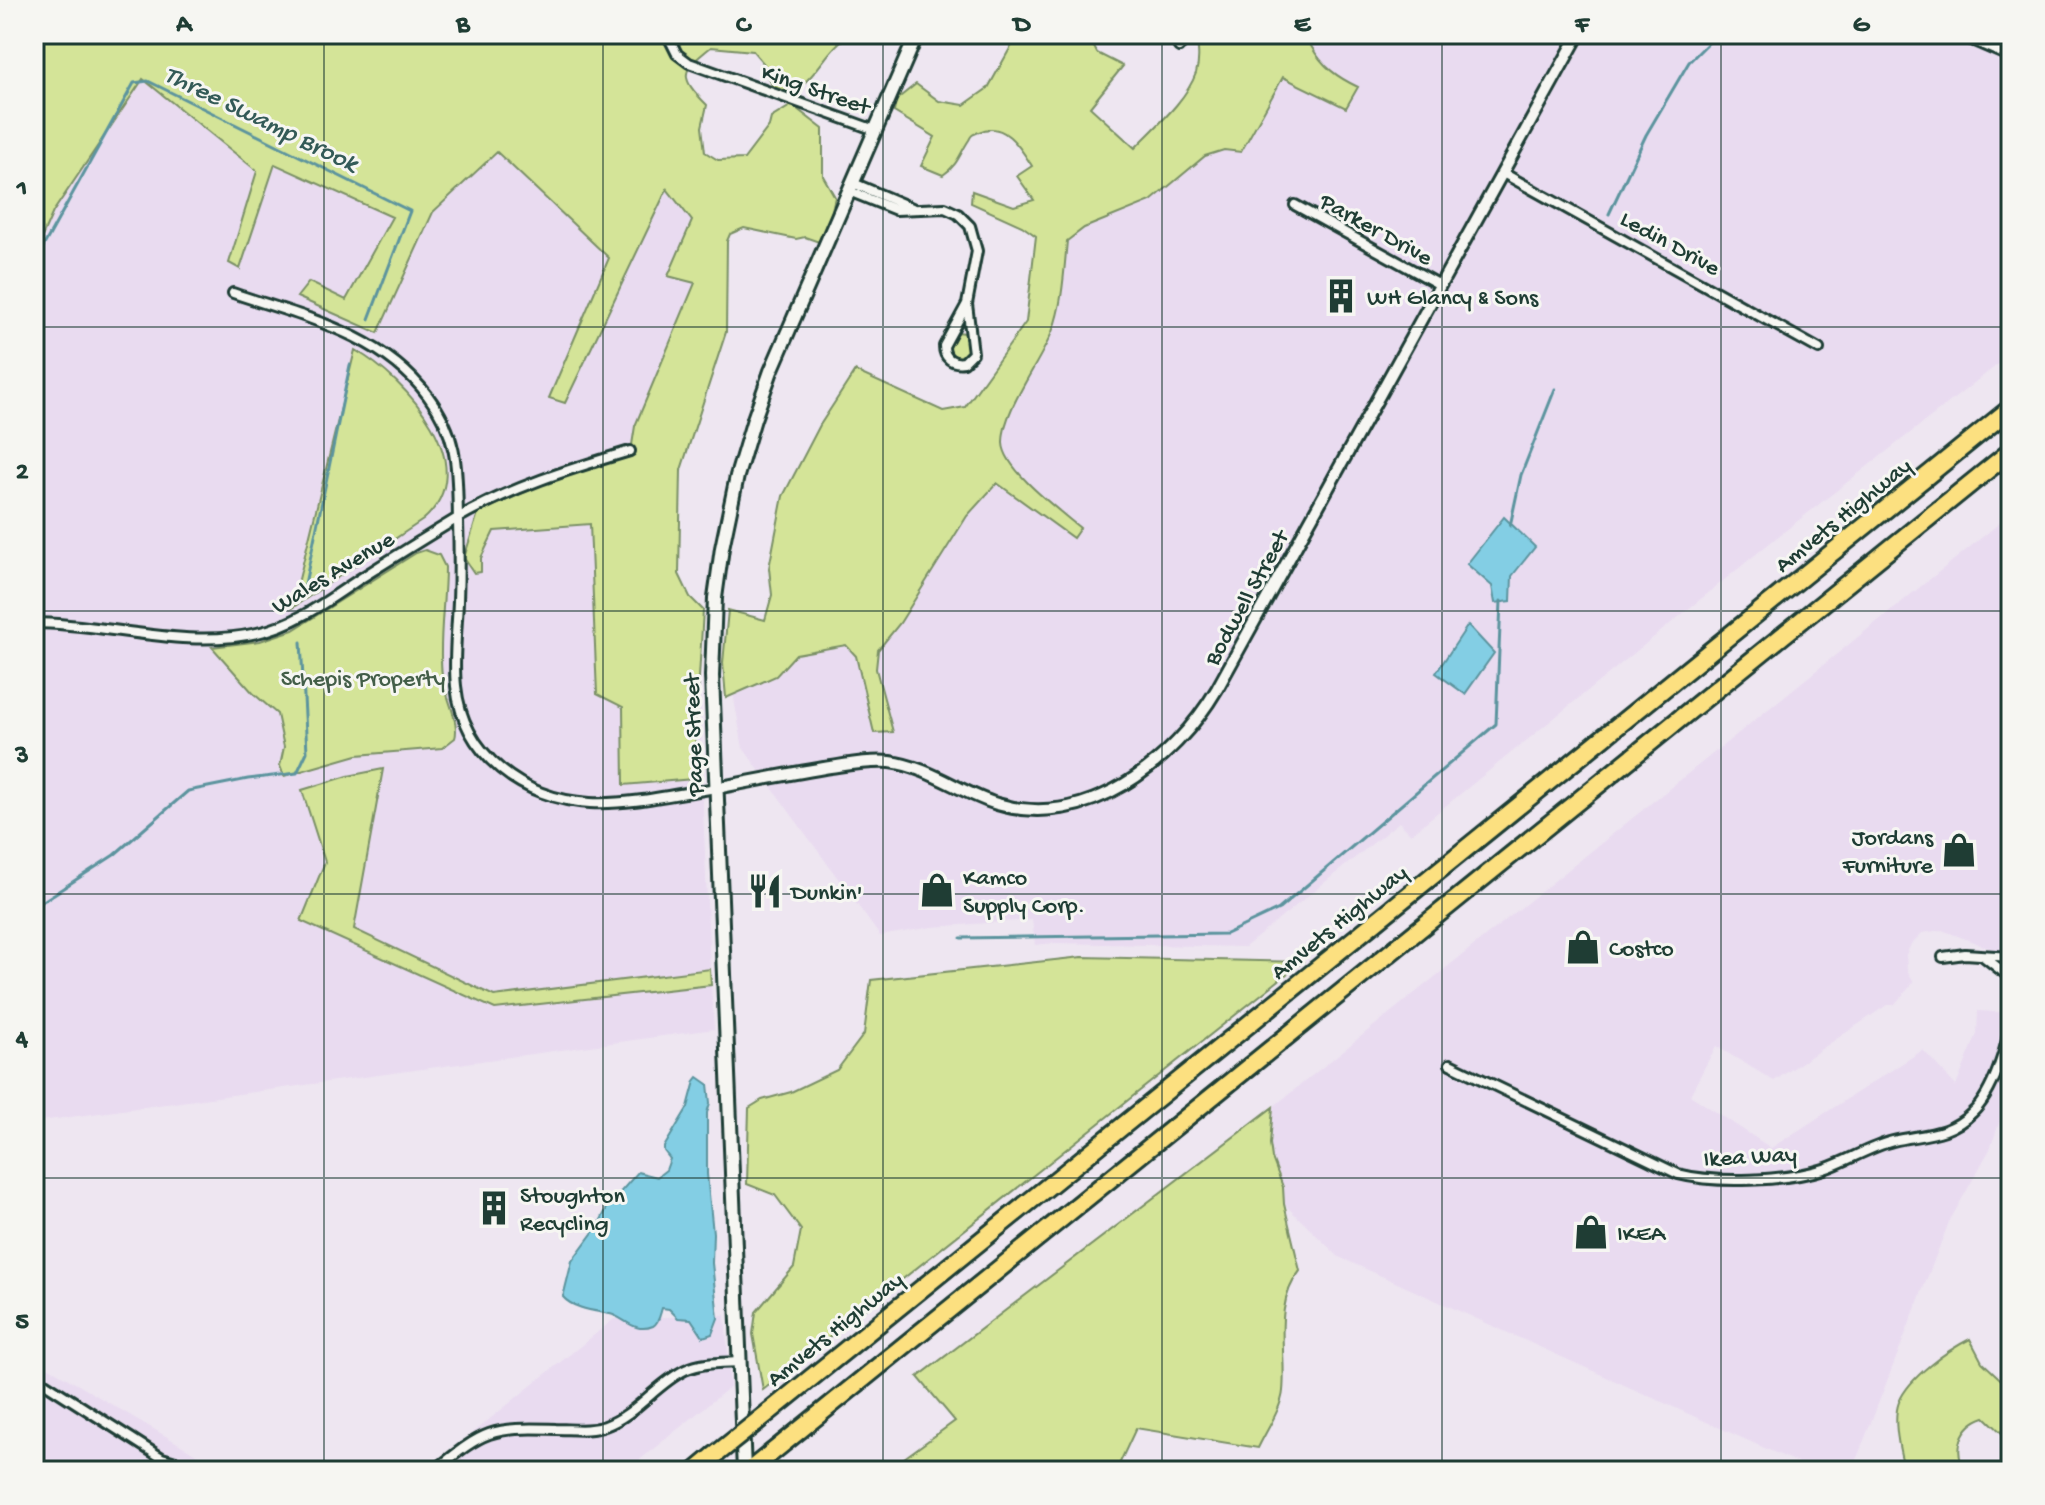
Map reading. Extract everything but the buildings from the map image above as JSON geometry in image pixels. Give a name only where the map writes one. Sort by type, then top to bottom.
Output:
[{"type":"highway","name":"Amvets Highway","points":[[696,1471],[2011,408]]},
{"type":"highway","points":[[746,1471],[771,1454],[2011,451]]},
{"type":"main road","name":"Page Street","points":[[746,1471],[716,788],[713,637],[718,574],[732,500],[762,396],[917,34]]},
{"type":"street","name":"King Street","points":[[667,34],[677,54],[696,67],[875,130]]},
{"type":"street","points":[[1172,34],[1179,47]]},
{"type":"street","name":"Bodwell Street","points":[[716,788],[862,762],[889,762],[922,771],[996,804],[1038,811],[1086,803],[1124,784],[1175,743],[1204,711],[1579,34]]},
{"type":"street","points":[[1958,34],[2011,57]]},
{"type":"street","name":"Ledin Drive","points":[[1503,173],[1819,349]]},
{"type":"street","points":[[851,187],[892,209],[945,208],[958,214],[970,226],[977,251],[967,304],[963,316],[947,337],[944,350],[954,362],[964,362],[973,349],[967,304]]},
{"type":"street","name":"Parker Drive","points":[[1295,205],[1440,285]]},
{"type":"street","points":[[233,293],[363,340],[411,376],[436,408],[458,463],[456,687],[468,730],[483,753],[515,780],[547,795],[573,801],[622,801],[716,788]]},
{"type":"street","points":[[953,330],[962,326],[972,336]]},
{"type":"street","name":"Wales Avenue","points":[[34,623],[198,638],[260,633],[300,617],[495,498],[533,482],[630,451]]},
{"type":"street","points":[[1943,957],[1960,954],[2011,957]]},
{"type":"street","points":[[1982,955],[2011,978]]},
{"type":"street","name":"Ikea Way","points":[[1450,1064],[1669,1171],[1699,1179],[1738,1180],[1822,1169],[1880,1145],[1928,1137],[1951,1129],[1971,1115],[1984,1099],[2010,1029],[2011,1017]]},
{"type":"street","points":[[434,1471],[472,1442],[491,1432],[512,1428],[600,1428],[620,1419],[684,1371],[708,1364],[739,1362]]},
{"type":"street","points":[[40,1380],[167,1460],[206,1471]]},
{"type":"shaded area","points":[[34,34],[490,109],[623,146],[716,188],[711,270],[619,693],[700,690],[710,969],[494,996],[354,929],[382,769],[302,790],[325,862],[301,921],[495,1009],[711,985],[714,1029],[34,1122]],"holes":[[[355,351],[391,376],[416,403],[443,453],[446,488],[292,607]],[[416,553],[445,569],[441,653],[442,675],[451,711],[442,748],[357,755],[284,775],[280,765],[284,748],[277,714],[253,693],[213,647],[271,639],[293,630]]]},
{"type":"shaded area","points":[[1278,34],[2011,34],[2011,354],[1776,538],[1411,834],[1399,822],[1245,947],[1035,945],[1032,920],[932,927],[880,936],[743,748],[730,677],[823,616],[1030,325],[1036,233],[1151,183]]},
{"type":"shaded area","points":[[2011,514],[2011,953],[2000,952],[1942,930],[1922,933],[1911,944],[1906,955],[1907,970],[1914,982],[1894,1005],[1887,1005],[1774,1081],[1716,1046],[1690,1095],[1771,1148],[1923,1050],[1956,1086],[1977,1034],[1978,1011],[2011,1013],[2011,1089],[1990,1149],[1949,1222],[1852,1471],[1816,1471],[1339,1257],[1284,1204],[1283,1187],[1270,1144],[1273,1107]]},
{"type":"shaded area","points":[[725,1315],[730,1387],[626,1471],[425,1471],[614,1319]]},
{"type":"shaded area","points":[[34,1359],[215,1465],[244,1471],[34,1471]]},
{"type":"green space","points":[[34,34],[858,34],[845,38],[806,81],[786,91],[774,91],[764,64],[753,51],[711,47],[694,62],[687,74],[691,87],[707,105],[702,127],[705,152],[718,160],[744,159],[769,126],[771,118],[792,105],[823,129],[823,176],[835,197],[830,219],[819,242],[744,228],[730,234],[727,241],[726,332],[681,470],[679,574],[690,597],[703,610],[693,779],[624,785],[623,707],[597,694],[590,524],[494,531],[481,558],[481,572],[474,573],[464,558],[478,513],[632,445],[635,426],[695,283],[668,276],[692,221],[667,189],[565,403],[549,398],[609,258],[497,152],[433,212],[378,333],[297,297],[309,282],[346,300],[392,217],[275,164],[240,269],[229,263],[257,171],[143,79],[53,212],[34,255]]},
{"type":"green space","points":[[1018,34],[1088,34],[1097,53],[1123,66],[1090,107],[1135,148],[1169,113],[1191,83],[1198,63],[1196,34],[1315,34],[1311,46],[1320,60],[1358,87],[1346,108],[1283,77],[1241,152],[1224,150],[1205,156],[1151,201],[1084,228],[1067,241],[1056,321],[1009,417],[1003,443],[1006,454],[1023,477],[1080,528],[1073,538],[997,483],[967,516],[900,623],[878,650],[876,669],[893,732],[874,733],[856,656],[846,645],[796,654],[776,676],[726,698],[723,663],[728,610],[765,620],[772,595],[769,568],[783,496],[820,425],[855,371],[943,411],[965,407],[1026,322],[1036,236],[1022,226],[971,203],[972,191],[1014,206],[1034,200],[1017,176],[1032,166],[1010,137],[1004,132],[988,129],[972,136],[955,163],[943,175],[921,166],[935,137],[894,112],[896,100],[916,84],[939,101],[964,105],[988,88]]},
{"type":"green space","points":[[957,332],[965,333],[969,345],[967,354],[958,358],[949,352],[951,340]]},
{"type":"green space","name":"Schepis Property","points":[[355,350],[396,381],[415,402],[442,450],[446,475],[440,498],[423,520],[292,608]]},
{"type":"green space","name":"Schepis Property","points":[[425,550],[439,555],[445,567],[441,663],[456,724],[455,738],[442,748],[357,755],[284,776],[280,766],[284,747],[277,714],[253,693],[212,647],[260,641],[293,630]]},
{"type":"green space","points":[[383,769],[354,929],[494,996],[710,969],[711,985],[495,1009],[301,921],[325,862],[302,790]]},
{"type":"green space","points":[[1082,957],[1302,962],[763,1390],[753,1334],[756,1312],[794,1267],[801,1230],[775,1195],[747,1184],[749,1108],[837,1070],[864,1034],[871,980]]},
{"type":"green space","points":[[1273,1107],[1272,1158],[1283,1187],[1300,1271],[1291,1284],[1283,1314],[1282,1397],[1258,1448],[1136,1428],[1116,1471],[898,1471],[900,1461],[955,1421],[918,1377]]},
{"type":"green space","points":[[1970,1339],[1982,1362],[2011,1389],[2011,1446],[1985,1417],[1970,1426],[1961,1439],[1960,1455],[1966,1471],[1905,1471],[1897,1427],[1899,1402],[1920,1374]]},
{"type":"water","points":[[1504,517],[1535,547],[1512,576],[1511,601],[1495,603],[1492,586],[1467,564]]},
{"type":"water","points":[[1468,625],[1494,653],[1465,694],[1436,673]]},
{"type":"water","points":[[698,1077],[708,1084],[710,1103],[707,1113],[707,1174],[718,1318],[712,1334],[703,1337],[691,1319],[678,1318],[669,1309],[662,1308],[653,1326],[640,1328],[615,1316],[579,1307],[563,1297],[572,1261],[608,1206],[638,1172],[657,1177],[666,1170],[670,1159],[664,1147],[688,1107]]},
{"type":"waterway","points":[[1609,214],[1646,135],[1689,62],[1717,34]]},
{"type":"waterway","name":"Three Swamp Brook","points":[[34,263],[134,83],[148,81],[410,211],[369,319]]},
{"type":"waterway","name":"Three Swamp Brook","points":[[304,589],[350,365]]},
{"type":"waterway","points":[[1510,526],[1521,475],[1555,389]]},
{"type":"waterway","points":[[961,938],[1226,934],[1279,909],[1496,724],[1501,601]]},
{"type":"waterway","name":"Three Swamp Brook","points":[[34,907],[114,855],[188,791],[297,773],[307,752],[301,642]]},
{"type":"place","name":"WH Glancy & Sons","points":[[1341,296]]},
{"type":"place","name":"Jordans Furniture","points":[[1959,850]]},
{"type":"place","name":"Kamco Supply Corp.","points":[[937,890]]},
{"type":"place","name":"Dunkin'","points":[[765,891]]},
{"type":"place","name":"Costco","points":[[1583,947]]},
{"type":"place","name":"Stoughton Recycling","points":[[494,1208]]},
{"type":"place","name":"IKEA","points":[[1591,1232]]}]
